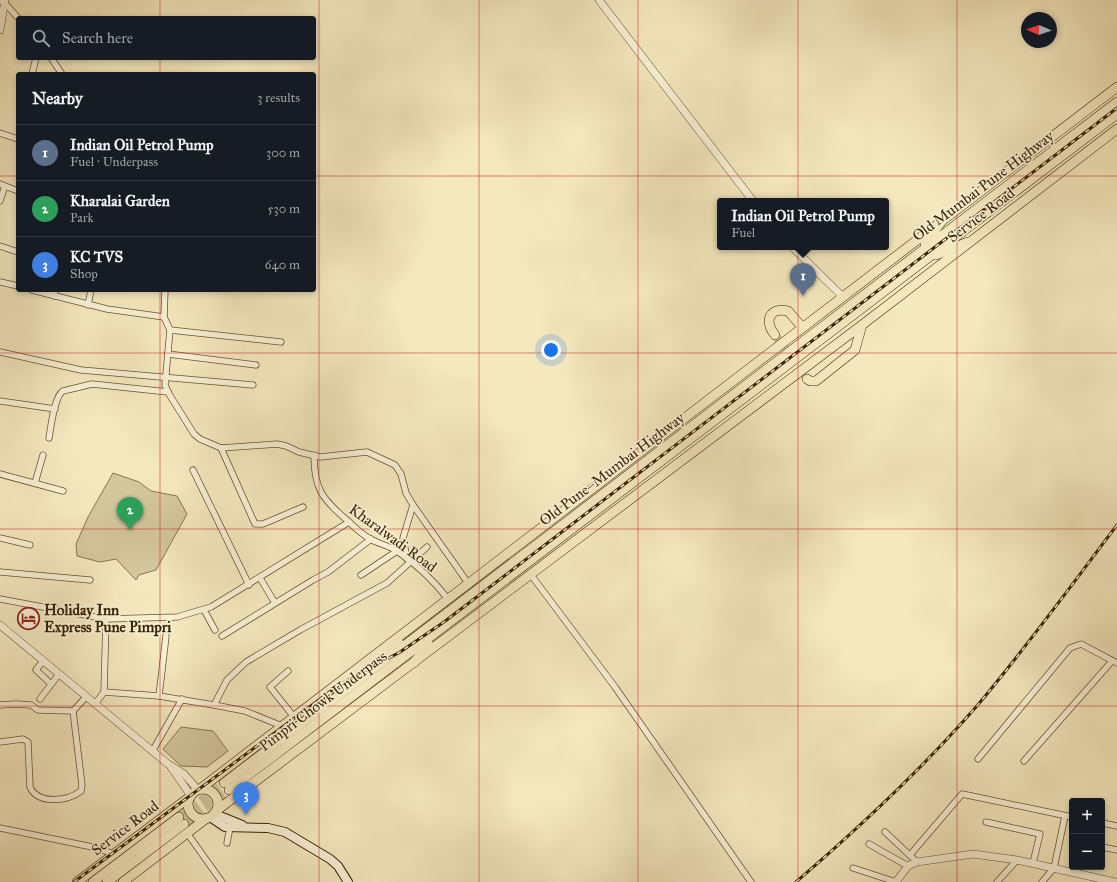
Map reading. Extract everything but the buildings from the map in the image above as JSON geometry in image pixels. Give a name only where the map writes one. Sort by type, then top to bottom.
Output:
[{"type":"main road","points":[[373,657],[842,296],[1117,87]]},
{"type":"main road","name":"Old Mumbai Pune Highway","points":[[832,331],[921,256],[1117,102]]},
{"type":"main road","name":"Old Mumbai Pune Highway","points":[[827,322],[1117,114]]},
{"type":"main road","name":"Service Road","points":[[212,815],[862,325],[1117,128]]},
{"type":"main road","points":[[921,256],[944,218]]},
{"type":"main road","points":[[921,256],[968,242]]},
{"type":"main road","points":[[775,335],[769,325],[769,320],[771,315],[778,310],[788,311],[802,327]]},
{"type":"main road","name":"Old Pune–Mumbai Highway","points":[[414,637],[827,322]]},
{"type":"main road","points":[[807,379],[810,381],[816,381],[855,350],[862,325]]},
{"type":"main road","name":"Old Pune–Mumbai Highway","points":[[434,635],[832,331]]},
{"type":"main road","points":[[414,663],[434,635]]},
{"type":"main road","name":"Pimpri Chowk Underpass","points":[[414,637],[227,786],[434,635]]},
{"type":"main road","points":[[373,657],[414,637]]},
{"type":"main road","name":"Service Road","points":[[77,882],[373,657]]},
{"type":"main road","points":[[123,882],[212,815],[218,803],[215,795],[208,790],[195,793],[189,805],[192,813],[199,818],[212,815],[244,826]]},
{"type":"main road","points":[[212,815],[220,825],[230,827],[244,826],[277,828],[330,859],[338,866],[348,882]]},
{"type":"main road","points":[[93,882],[182,820],[107,882]]},
{"type":"street","points":[[599,0],[751,198]]},
{"type":"street","points":[[3,1],[16,16]]},
{"type":"street","points":[[0,30],[3,1]]},
{"type":"street","points":[[32,72],[36,60]]},
{"type":"street","points":[[52,60],[61,72]]},
{"type":"street","points":[[0,133],[16,137]]},
{"type":"street","points":[[0,201],[2,185],[16,190]]},
{"type":"street","points":[[0,246],[16,251]]},
{"type":"street","points":[[795,250],[842,296]]},
{"type":"street","points":[[0,282],[16,286]]},
{"type":"street","points":[[88,305],[91,292]]},
{"type":"street","points":[[165,292],[164,317],[170,330],[165,385],[194,434],[209,444],[221,448],[277,444],[299,452],[330,457],[367,452],[396,465],[401,474],[406,493],[413,505],[468,583]]},
{"type":"street","points":[[55,293],[88,305],[164,317]]},
{"type":"street","points":[[170,330],[281,342]]},
{"type":"street","points":[[0,352],[82,370],[253,386]]},
{"type":"street","points":[[168,354],[256,365]]},
{"type":"street","points":[[49,438],[60,393],[85,384],[109,385],[168,392]]},
{"type":"street","points":[[0,402],[55,409]]},
{"type":"street","points":[[221,448],[255,524],[263,524],[303,507]]},
{"type":"street","points":[[35,483],[43,455]]},
{"type":"street","name":"Kharalwadi Road","points":[[314,455],[314,474],[319,492],[328,505],[371,539],[397,551],[409,560],[438,586],[448,599]]},
{"type":"street","points":[[193,470],[248,585]]},
{"type":"street","points":[[0,474],[63,491]]},
{"type":"street","points":[[409,560],[403,538],[413,505]]},
{"type":"street","points":[[0,599],[106,619],[177,617],[204,610],[260,578],[349,522]]},
{"type":"street","points":[[0,538],[30,545]]},
{"type":"street","points":[[222,636],[328,572],[371,539]]},
{"type":"street","points":[[214,705],[226,680],[246,662],[300,630],[387,583],[409,560],[427,548]]},
{"type":"street","points":[[361,575],[397,551]]},
{"type":"street","points":[[0,572],[90,580]]},
{"type":"street","points":[[531,574],[615,687],[751,882]]},
{"type":"street","points":[[260,578],[275,603]]},
{"type":"street","points":[[204,610],[215,630]]},
{"type":"street","points":[[94,704],[104,692],[106,619]]},
{"type":"street","points":[[0,625],[94,704],[153,750],[168,764],[184,774],[195,793]]},
{"type":"street","points":[[159,696],[166,636]]},
{"type":"street","points":[[978,759],[1070,648],[1081,644],[1115,662],[1024,761]]},
{"type":"street","points":[[43,661],[36,670],[51,684]]},
{"type":"street","points":[[288,671],[270,687],[294,717]]},
{"type":"street","points":[[40,698],[59,674]]},
{"type":"street","points":[[104,692],[182,699],[246,711],[282,726]]},
{"type":"street","points":[[0,705],[31,705],[38,710],[73,710],[86,696]]},
{"type":"street","points":[[153,750],[182,699]]},
{"type":"street","points":[[0,742],[23,739],[28,742],[30,787],[32,793],[39,797],[56,800],[75,796],[81,792],[82,785],[73,710]]},
{"type":"street","points":[[910,855],[962,794],[1069,817]]},
{"type":"street","points":[[1042,882],[1054,868],[1065,816]]},
{"type":"street","points":[[986,822],[1040,834],[1033,863]]},
{"type":"street","points":[[1105,824],[1117,826]]},
{"type":"street","points":[[227,843],[230,827]]},
{"type":"street","points":[[0,828],[97,848],[114,854]]},
{"type":"street","points":[[885,832],[917,862]]},
{"type":"street","points":[[187,833],[222,882]]},
{"type":"street","points":[[869,844],[908,866]]},
{"type":"street","points":[[1105,848],[1117,850]]},
{"type":"street","points":[[853,868],[896,882],[908,866],[917,862],[973,854],[1069,869]]},
{"type":"street","points":[[997,882],[1016,860]]},
{"type":"street","points":[[1075,870],[1115,882]]},
{"type":"shaded area","points":[[113,473],[139,482],[151,491],[177,496],[187,514],[156,570],[139,575],[136,580],[116,559],[100,562],[77,556],[76,544],[88,517]]},
{"type":"shaded area","points":[[181,727],[213,731],[228,751],[207,767],[181,766],[163,749]]},
{"type":"tunnel","points":[[775,335],[805,376]]},
{"type":"tunnel","points":[[179,817],[224,783]]},
{"type":"tunnel","points":[[184,824],[229,790]]},
{"type":"railway","points":[[74,882],[339,685],[400,652],[444,622],[1117,108]]},
{"type":"railway","points":[[796,882],[912,776],[976,707],[1048,617],[1117,525]]},
{"type":"place","name":"Indian Oil Petrol Pump","points":[[803,296]]},
{"type":"place","name":"Kharalai Garden","points":[[130,530]]},
{"type":"place","name":"Holiday Inn Express Pune Pimpri","points":[[29,619]]},
{"type":"place","name":"KC TVS","points":[[246,815]]}]
